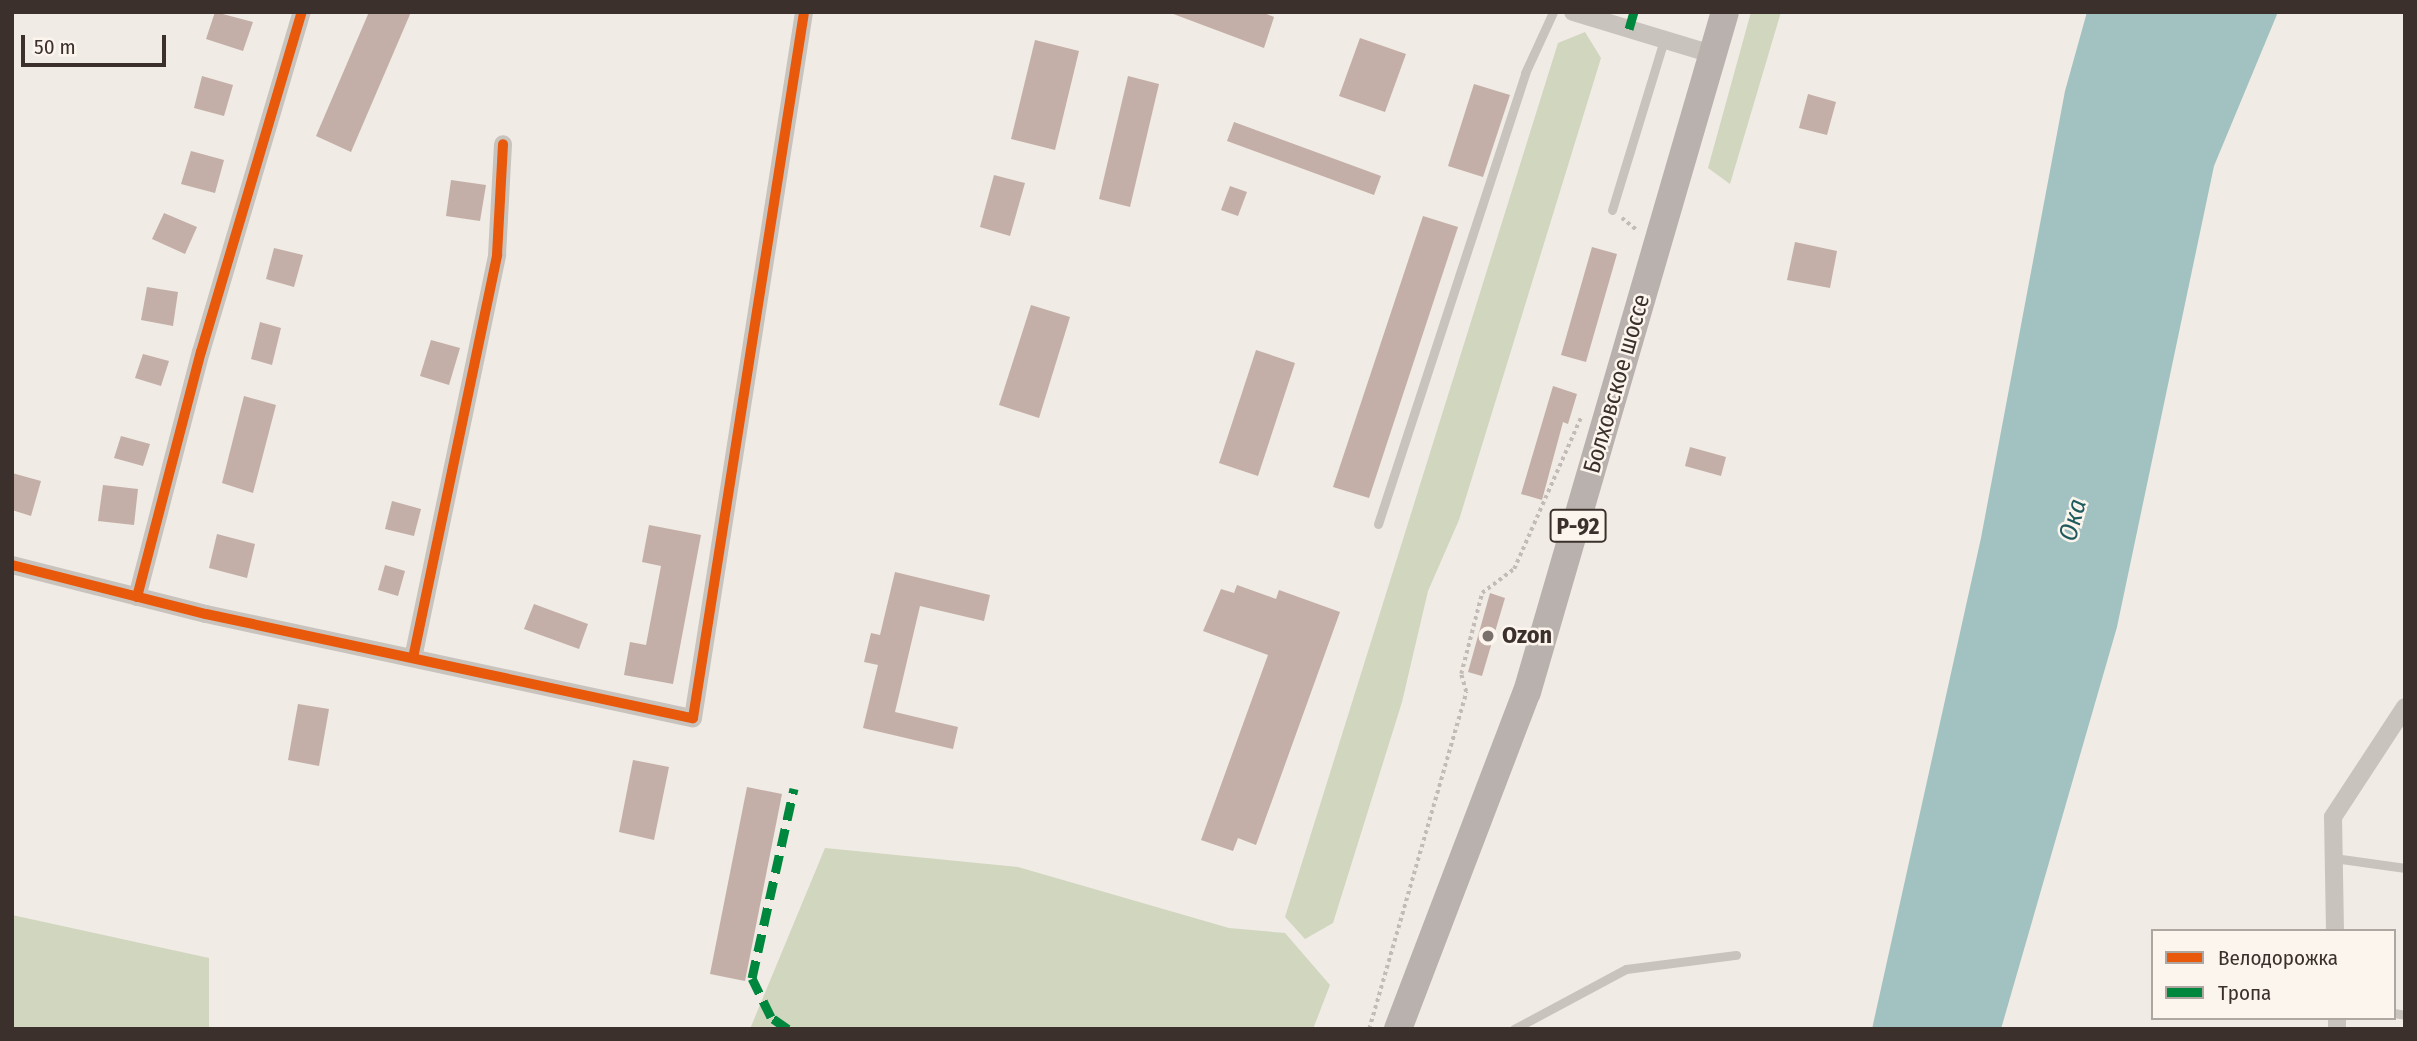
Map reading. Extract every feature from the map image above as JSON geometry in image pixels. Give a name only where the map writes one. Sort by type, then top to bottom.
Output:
[{"type":"main road","name":"Болховское шоссе","points":[[1398,1029],[1527,692],[1725,12]]},
{"type":"street","points":[[137,597],[201,352],[302,12]]},
{"type":"street","points":[[12,565],[137,597],[693,718],[804,12]]},
{"type":"street","points":[[1573,12],[1714,55]]},
{"type":"street","points":[[413,658],[497,256],[503,144]]},
{"type":"street","points":[[2335,929],[2333,817],[2399,725],[2405,707]]},
{"type":"lane","points":[[1378,524],[1525,73],[1553,12]]},
{"type":"lane","points":[[1612,210],[1664,40]]},
{"type":"lane","points":[[2334,858],[2405,868]]},
{"type":"lane","points":[[1514,1029],[1626,970],[1736,955]]},
{"type":"path","points":[[1612,210],[1640,232],[1636,245]]},
{"type":"path","points":[[1369,1029],[1466,692],[1461,674],[1482,593],[1514,569],[1582,411]]},
{"type":"green space","points":[[1751,12],[1781,12],[1730,184],[1708,168]]},
{"type":"green space","points":[[1585,32],[1601,58],[1459,520],[1428,591],[1402,702],[1333,923],[1305,939],[1285,917],[1558,43]]},
{"type":"green space","points":[[825,848],[1018,867],[1229,928],[1285,933],[1330,985],[1313,1029],[750,1029]]},
{"type":"green space","points":[[12,915],[209,958],[209,1029],[12,1029]]},
{"type":"water","name":"Ока","points":[[2087,12],[2278,12],[2214,166],[2117,627],[2001,1029],[1872,1029],[1981,538],[2065,91]]},
{"type":"building","points":[[215,12],[253,22],[243,51],[206,39]]},
{"type":"building","points":[[369,12],[411,12],[351,152],[316,136]]},
{"type":"building","points":[[1168,12],[1262,12],[1274,17],[1264,48]]},
{"type":"building","points":[[1360,38],[1406,54],[1385,112],[1339,96]]},
{"type":"building","points":[[1035,40],[1079,51],[1055,150],[1011,139]]},
{"type":"building","points":[[202,76],[233,85],[224,116],[194,108]]},
{"type":"building","points":[[1128,76],[1159,84],[1130,207],[1099,199]]},
{"type":"building","points":[[1474,84],[1510,95],[1483,177],[1448,166]]},
{"type":"building","points":[[1808,94],[1836,102],[1827,135],[1799,128]]},
{"type":"building","points":[[1234,122],[1381,176],[1374,195],[1227,141]]},
{"type":"building","points":[[191,151],[224,160],[215,193],[181,184]]},
{"type":"building","points":[[994,175],[1025,183],[1010,236],[980,227]]},
{"type":"building","points":[[451,180],[486,185],[480,221],[446,216]]},
{"type":"building","points":[[1230,186],[1247,192],[1238,216],[1221,210]]},
{"type":"building","points":[[164,213],[197,227],[185,254],[152,239]]},
{"type":"building","points":[[1423,216],[1458,227],[1369,498],[1333,487]]},
{"type":"building","points":[[1795,242],[1837,251],[1830,288],[1787,280]]},
{"type":"building","points":[[1592,247],[1617,254],[1586,362],[1561,355]]},
{"type":"building","points":[[274,248],[303,255],[294,287],[266,279]]},
{"type":"building","points":[[147,287],[178,292],[173,326],[141,320]]},
{"type":"building","points":[[1031,305],[1070,317],[1039,418],[999,405]]},
{"type":"building","points":[[260,322],[281,328],[272,365],[251,359]]},
{"type":"building","points":[[431,340],[460,348],[449,385],[420,376]]},
{"type":"building","points":[[1256,350],[1295,363],[1258,476],[1219,463]]},
{"type":"building","points":[[143,354],[169,361],[161,386],[135,378]]},
{"type":"building","points":[[1553,386],[1577,394],[1568,424],[1563,422],[1542,500],[1521,494]]},
{"type":"building","points":[[244,396],[276,405],[253,493],[222,483]]},
{"type":"building","points":[[121,436],[150,444],[143,466],[114,458]]},
{"type":"building","points":[[1690,447],[1726,457],[1721,476],[1685,466]]},
{"type":"building","points":[[12,473],[41,481],[31,516],[12,510]]},
{"type":"building","points":[[103,485],[138,489],[134,525],[98,521]]},
{"type":"building","points":[[392,501],[421,509],[414,536],[385,529]]},
{"type":"building","points":[[649,525],[701,535],[673,684],[624,675],[630,642],[646,645],[661,566],[642,562]]},
{"type":"building","points":[[217,534],[255,544],[247,578],[209,568]]},
{"type":"building","points":[[385,565],[405,571],[398,596],[378,590]]},
{"type":"building","points":[[895,572],[990,595],[984,621],[920,606],[895,712],[958,727],[953,749],[863,728],[878,665],[864,662],[871,633],[880,635]]},
{"type":"building","points":[[1237,585],[1276,599],[1279,590],[1340,612],[1256,845],[1238,838],[1233,851],[1201,840],[1268,655],[1203,631],[1221,589],[1234,593]]},
{"type":"building","points":[[1490,593],[1505,598],[1482,676],[1468,672]]},
{"type":"building","points":[[534,604],[588,624],[579,649],[524,629]]},
{"type":"building","points":[[298,704],[329,709],[319,766],[288,760]]},
{"type":"building","points":[[633,760],[669,767],[654,840],[619,832]]},
{"type":"building","points":[[747,787],[782,794],[745,981],[710,974]]},
{"type":"marked path","points":[[1629,29],[1634,12]]},
{"type":"marked path","points":[[788,1029],[771,1017],[752,978],[794,789]]},
{"type":"cycle path","points":[[137,597],[201,352],[302,12]]},
{"type":"cycle path","points":[[12,565],[206,614],[693,718],[804,12]]},
{"type":"cycle path","points":[[413,658],[497,255],[503,144]]},
{"type":"place","name":"Ozon","points":[[1488,636]]}]
